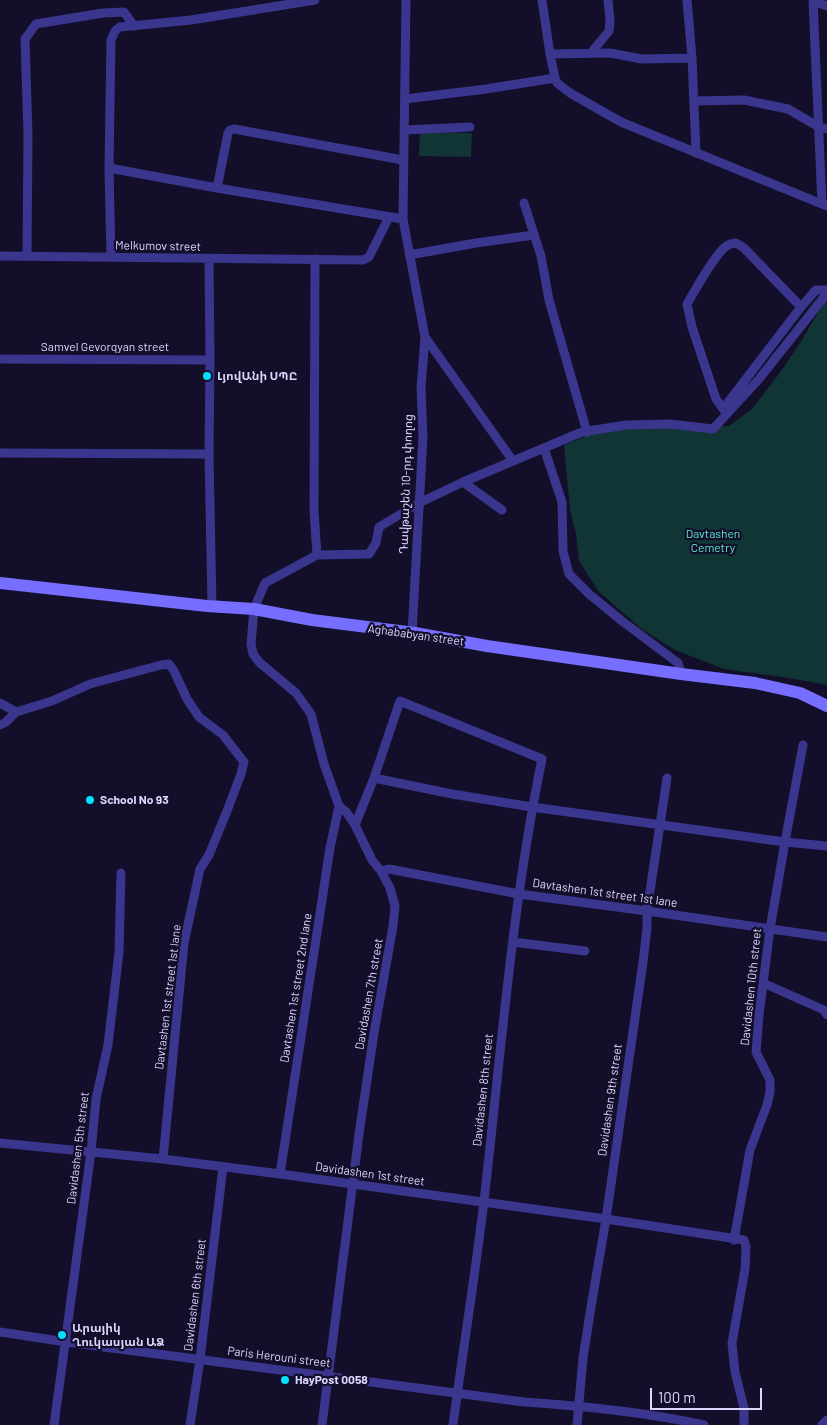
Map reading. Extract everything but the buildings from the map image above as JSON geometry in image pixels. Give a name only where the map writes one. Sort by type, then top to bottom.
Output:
[{"type":"street","points":[[111,257],[109,168],[111,40],[115,31],[120,27],[192,20],[315,0]]},
{"type":"street","points":[[406,0],[403,219],[425,337],[513,461]]},
{"type":"street","points":[[542,0],[555,78],[570,93],[621,122],[825,205],[816,1],[827,6]]},
{"type":"street","points":[[591,54],[609,31],[608,0]]},
{"type":"street","points":[[686,0],[692,58],[696,153]]},
{"type":"street","points":[[26,256],[28,136],[25,38],[36,24],[103,13],[124,12],[134,26]]},
{"type":"street","points":[[550,54],[610,53],[642,59],[692,58]]},
{"type":"street","points":[[405,99],[555,78]]},
{"type":"street","points":[[694,101],[744,100],[780,107],[788,109],[823,128]]},
{"type":"street","points":[[405,130],[470,127]]},
{"type":"street","points":[[217,188],[228,134],[230,130],[234,129],[404,160]]},
{"type":"street","points":[[109,168],[403,219]]},
{"type":"street","points":[[524,203],[541,256],[549,300],[586,432]]},
{"type":"street","name":"Melkumov street","points":[[0,256],[363,260],[369,257],[389,217]]},
{"type":"street","points":[[409,255],[476,242],[534,235]]},
{"type":"street","points":[[725,412],[716,398],[711,385],[692,327],[687,304],[716,258],[724,248],[736,243],[744,248],[801,307]]},
{"type":"street","points":[[210,259],[209,454],[212,606]]},
{"type":"street","points":[[316,259],[314,511],[317,555],[369,554],[376,543],[379,527],[419,503],[463,482],[586,432],[626,425],[670,424],[713,429],[801,307],[816,290],[827,290]]},
{"type":"street","points":[[725,412],[759,379],[824,296],[827,295]]},
{"type":"street","name":"Դավթաշեն 10-րդ փողոց","points":[[412,633],[423,437],[421,388],[425,337]]},
{"type":"street","name":"Samvel Gevorqyan street","points":[[0,359],[210,360]]},
{"type":"street","points":[[544,448],[562,502],[563,551],[569,574],[615,616],[678,663],[681,674]]},
{"type":"street","points":[[0,453],[209,454]]},
{"type":"street","points":[[463,482],[502,510]]},
{"type":"street","name":"Davidashen 7th street","points":[[317,555],[265,583],[254,609],[251,644],[253,654],[258,662],[296,693],[311,714],[324,764],[339,806],[347,813],[355,825],[372,860],[381,871],[390,888],[395,906],[394,926],[359,1134],[322,1425]]},
{"type":"street","name":"Aghababyan street","points":[[0,583],[254,609],[312,620],[412,633],[487,646],[755,683],[800,693],[827,706]]},
{"type":"street","name":"Davtashen 1st street 1st lane","points":[[16,712],[52,702],[90,684],[169,664],[187,699],[199,717],[223,735],[244,762],[242,774],[209,855],[200,869],[184,943],[163,1159]]},
{"type":"street","name":"Davidashen 8th street","points":[[374,778],[400,701],[542,759],[532,807],[519,894],[484,1203],[453,1425]]},
{"type":"street","points":[[0,703],[16,712],[0,725]]},
{"type":"street","name":"Davidashen 10th street","points":[[734,1240],[750,1150],[770,1092],[770,1080],[756,1052],[762,983],[803,745]]},
{"type":"street","points":[[355,825],[374,778],[452,794],[532,807],[785,842],[827,846]]},
{"type":"street","name":"Davidashen 9th street","points":[[578,1425],[587,1332],[606,1219],[643,962],[647,911],[667,778]]},
{"type":"street","name":"Davtashen 1st street 2nd lane","points":[[280,1174],[330,848],[339,806]]},
{"type":"street","name":"Davtashen 1st street 1st lane","points":[[381,871],[389,869],[519,894],[827,937]]},
{"type":"street","name":"Davidashen 5th street","points":[[54,1425],[91,1152],[96,1099],[108,1045],[119,952],[121,873]]},
{"type":"street","points":[[513,942],[585,951]]},
{"type":"street","points":[[762,983],[824,1010],[827,1015]]},
{"type":"street","name":"Davidashen 1st street","points":[[0,1143],[163,1159],[280,1174],[606,1219],[734,1240]]},
{"type":"street","name":"Davidashen 6th street","points":[[190,1425],[200,1359],[223,1167]]},
{"type":"street","points":[[734,1240],[744,1240],[746,1247],[732,1343],[735,1372],[744,1408],[744,1425]]},
{"type":"street","name":"Paris Herouni street","points":[[0,1332],[524,1402],[580,1405],[704,1425]]},
{"type":"street","points":[[822,1425],[827,1420]]},
{"type":"green space","points":[[420,132],[472,133],[471,157],[419,156]]},
{"type":"green space","name":"Davtashen Cemetry","points":[[825,301],[827,302],[827,685],[724,669],[675,650],[643,630],[599,592],[579,561],[576,534],[570,510],[564,445],[604,429],[729,426],[752,409],[779,374]]},
{"type":"place","name":"ԼյովԱնի ՍՊԸ","points":[[207,376]]},
{"type":"place","name":"School No 93","points":[[90,800]]},
{"type":"place","name":"Արայիկ Ղուկասյան ԱՁ","points":[[62,1335]]},
{"type":"place","name":"HayPost 0058","points":[[285,1380]]}]
